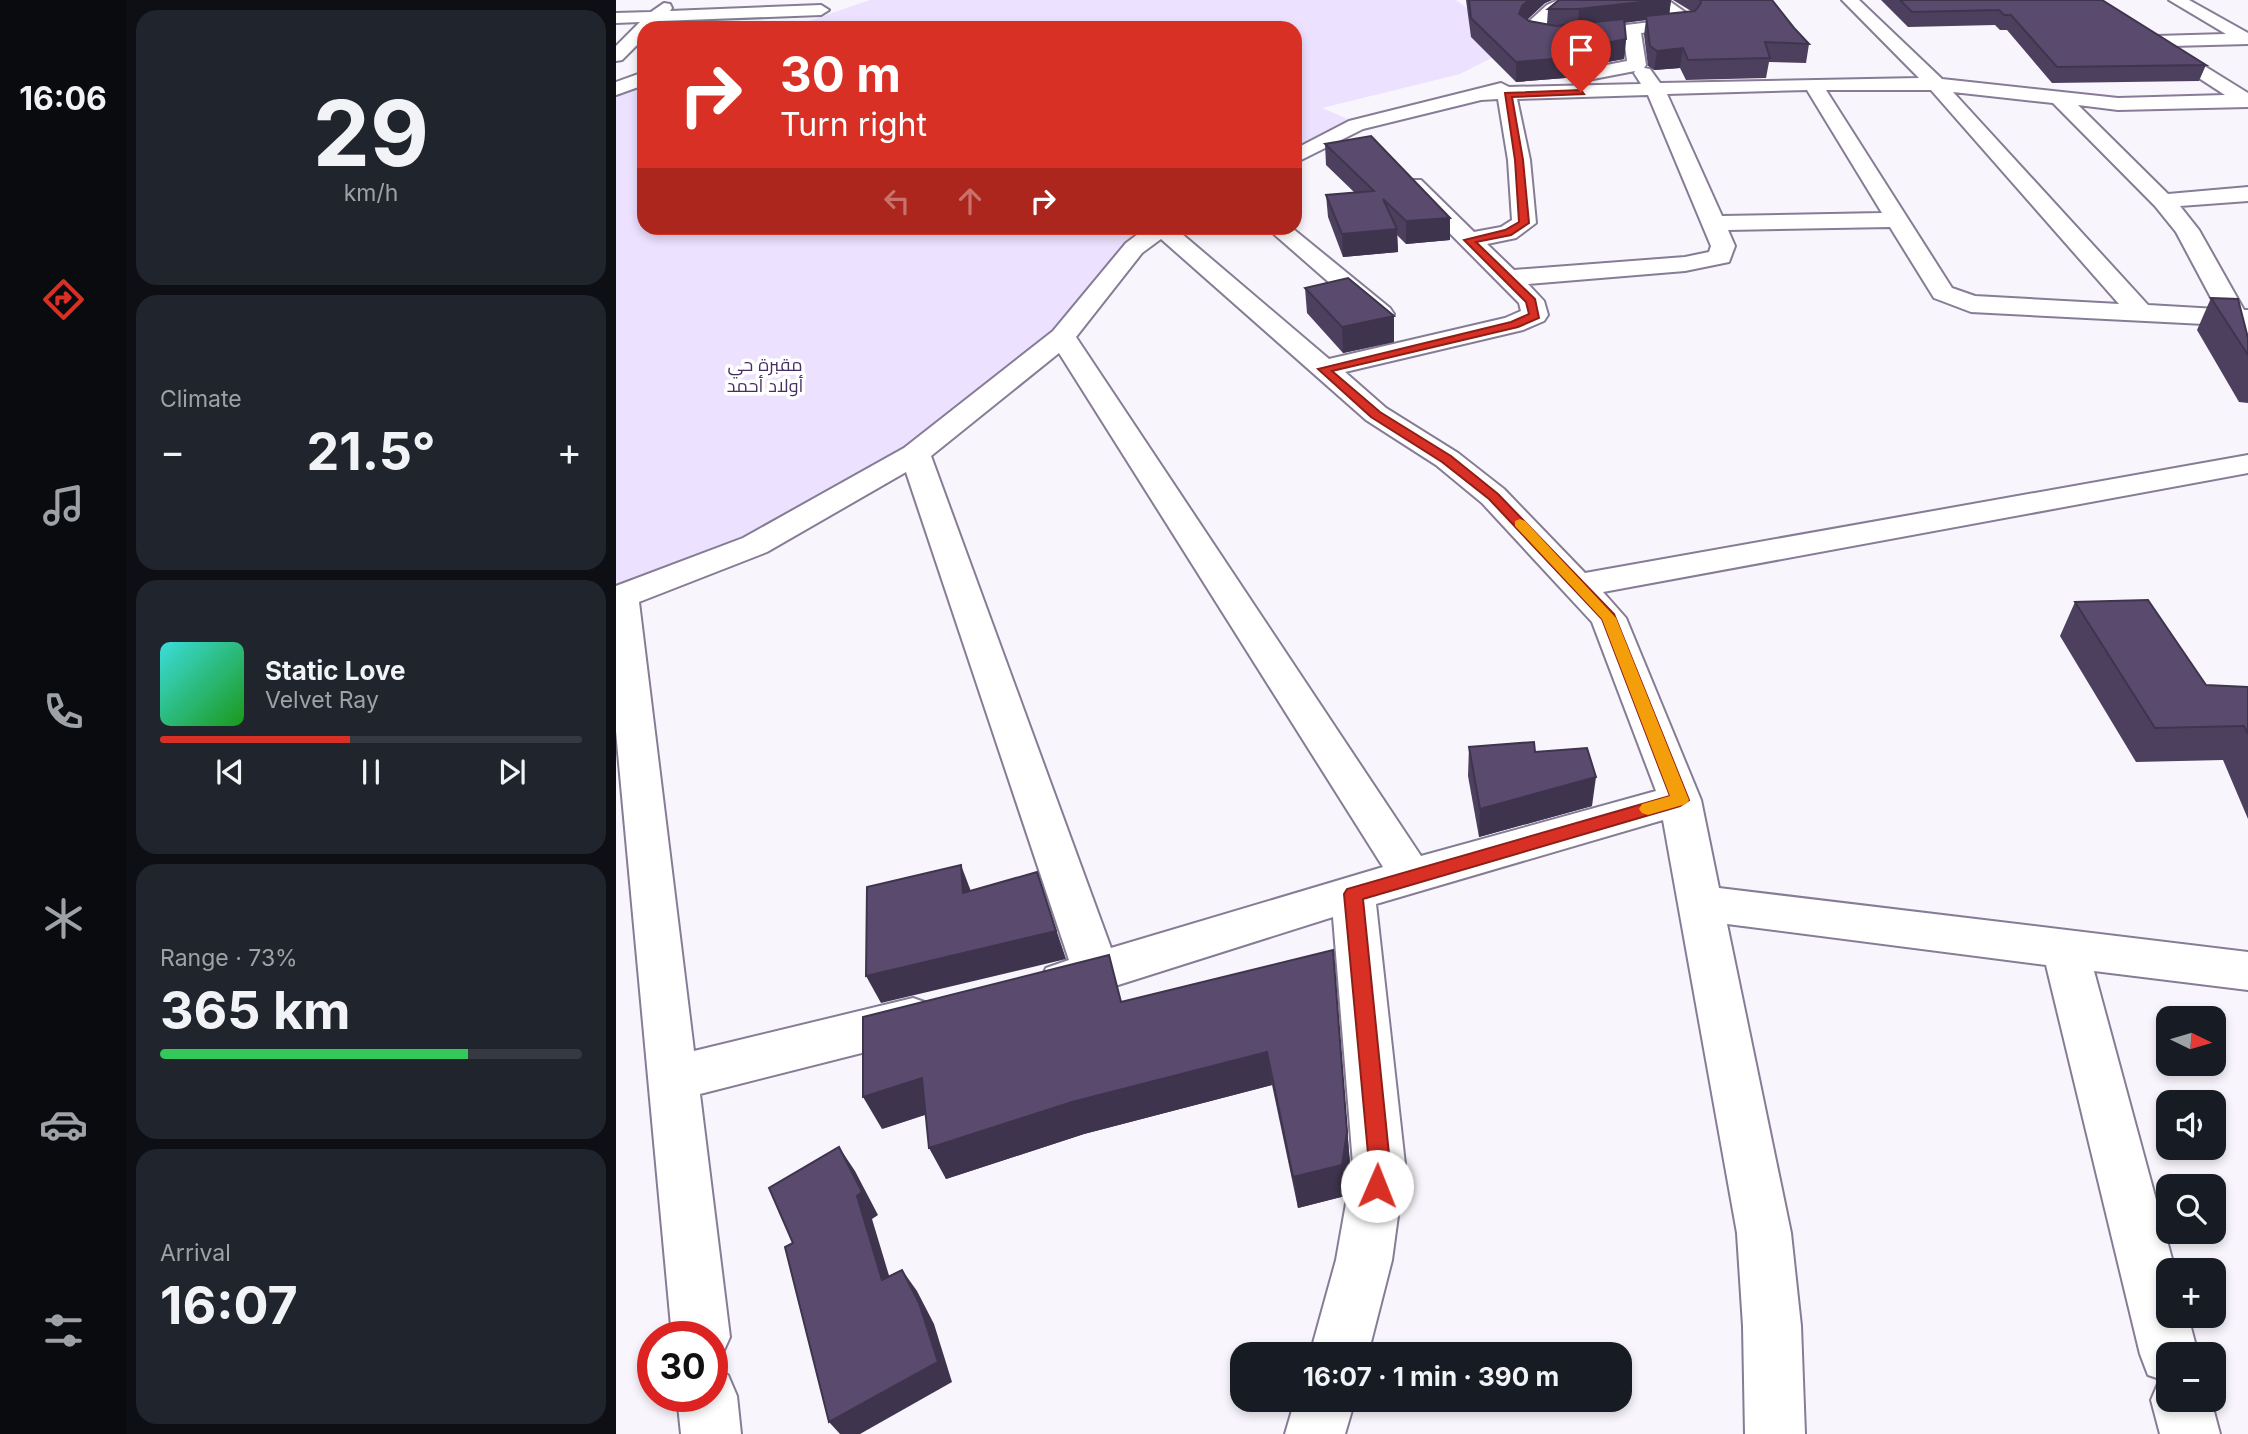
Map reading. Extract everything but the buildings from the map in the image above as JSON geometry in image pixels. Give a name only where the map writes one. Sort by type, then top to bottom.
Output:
[{"type":"street","points":[[650,21],[672,0]]},
{"type":"street","points":[[1571,0],[1553,9],[1529,31],[1542,36],[1581,34]]},
{"type":"street","points":[[1510,278],[1720,257],[1723,246],[1656,90],[1637,65],[1625,30],[1686,23],[1688,20],[1657,0]]},
{"type":"street","points":[[1850,0],[1937,84],[2141,313]]},
{"type":"street","points":[[2087,0],[2247,100]]},
{"type":"street","points":[[2177,0],[2247,39]]},
{"type":"street","points":[[789,21],[842,1]]},
{"type":"street","points":[[616,18],[821,10]]},
{"type":"street","points":[[616,55],[637,34]]},
{"type":"street","points":[[2153,41],[2247,39]]},
{"type":"street","points":[[616,55],[637,54]]},
{"type":"street","points":[[1302,153],[1356,125],[1477,94],[1637,65]]},
{"type":"street","points":[[616,89],[637,81]]},
{"type":"street","points":[[1813,84],[1948,298],[1972,304],[2242,317]]},
{"type":"street","points":[[1477,94],[1813,84],[1937,84],[2061,100],[2161,104],[2247,100]]},
{"type":"street","points":[[1469,240],[1508,233],[1524,223],[1519,160],[1507,94]]},
{"type":"street","points":[[2061,100],[2163,201],[2187,230],[2242,317],[2248,370]]},
{"type":"street","points":[[1356,125],[1375,145]]},
{"type":"street","points":[[1323,369],[1530,320],[1535,315],[1531,301],[1510,278],[1393,165]]},
{"type":"street","points":[[2163,201],[2248,194]]},
{"type":"street","points":[[1713,223],[1897,220]]},
{"type":"street","points":[[699,1321],[618,598],[755,545],[915,454],[1062,337],[1134,248],[1152,235]]},
{"type":"street","points":[[1169,235],[1376,415],[1447,459],[1493,496],[1580,585],[1608,618],[1680,800],[1764,1233],[1772,1326],[1775,1434]]},
{"type":"street","points":[[1286,235],[1421,347]]},
{"type":"street","points":[[1062,337],[1411,876]]},
{"type":"street","points":[[915,454],[1097,974]]},
{"type":"street","points":[[1580,585],[2248,464]]},
{"type":"street","points":[[1017,993],[1097,974],[1411,876],[1680,800]]},
{"type":"street","points":[[1343,1342],[1362,1278],[1375,1207],[1379,1164],[1353,894]]},
{"type":"street","points":[[1699,903],[2248,971]]},
{"type":"street","points":[[2064,949],[2166,1342]]},
{"type":"street","points":[[674,1078],[951,1010]]},
{"type":"street","points":[[709,1412],[711,1434]]},
{"type":"street","points":[[1315,1434],[1321,1412]]},
{"type":"street","points":[[2184,1412],[2190,1434]]},
{"type":"green space","points":[[870,0],[1456,0],[1517,45],[1460,74],[1322,108],[1355,122],[1302,149],[1302,21],[808,21]]},
{"type":"green space","name":"مقبرة حي أولاد أحمد","points":[[637,87],[637,235],[1138,235],[1056,337],[915,460],[616,604],[616,97]]},
{"type":"slow traffic","points":[[1520,523],[1608,618],[1680,800],[1648,809]]},
{"type":"route","points":[[1377,1186],[1379,1164],[1353,894],[1680,800],[1608,618],[1580,585],[1493,496],[1447,459],[1376,415],[1323,369],[1530,320],[1535,315],[1531,301],[1469,240],[1508,233],[1524,223],[1519,160],[1507,94],[1581,92]]}]
